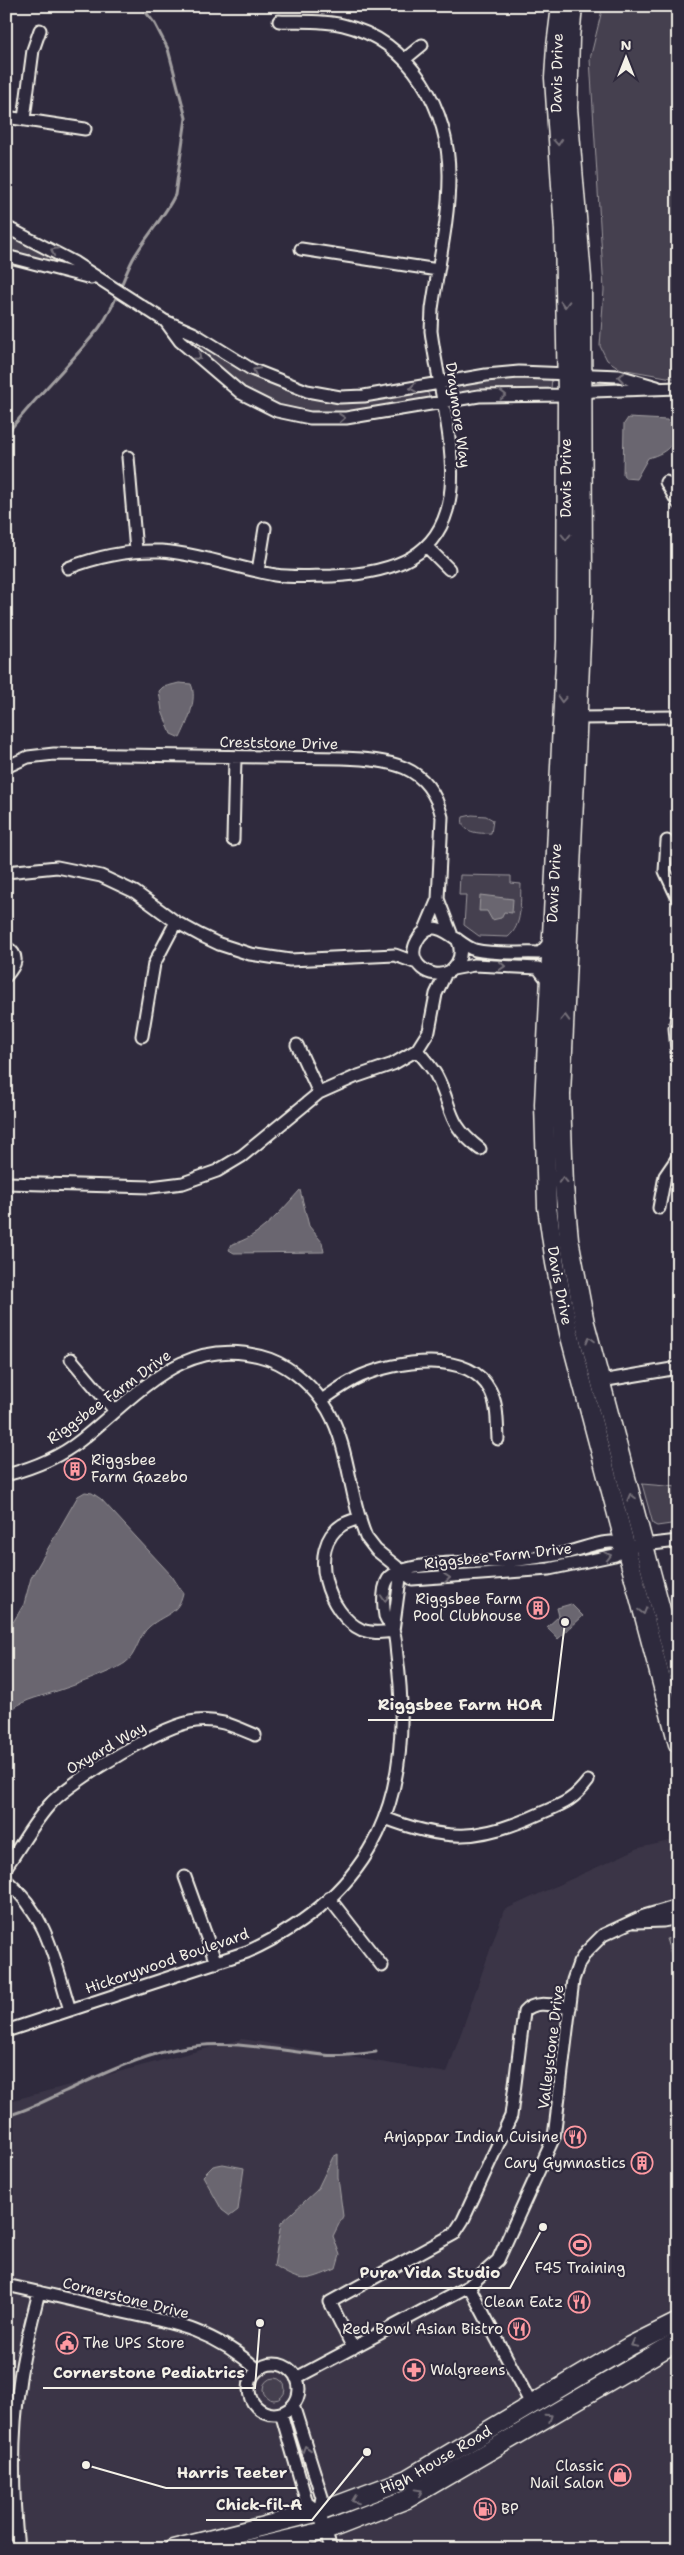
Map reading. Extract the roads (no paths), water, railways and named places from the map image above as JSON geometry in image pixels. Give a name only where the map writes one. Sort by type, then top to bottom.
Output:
[{"type":"main road","name":"Davis Drive","points":[[561,6],[554,78],[575,374]]},
{"type":"main road","name":"Davis Drive","points":[[574,6],[570,38],[568,108],[580,236],[566,640],[549,982],[544,1154],[547,1207],[555,1263],[569,1333],[678,1744]]},
{"type":"main road","name":"Davis Drive","points":[[575,394],[583,596],[561,1130],[564,1186],[569,1239],[579,1296],[678,1674]]},
{"type":"main road","name":"High House Road","points":[[173,2549],[319,2512],[407,2479],[630,2346],[678,2322]]},
{"type":"main road","name":"High House Road","points":[[248,2549],[325,2531],[407,2499],[678,2342]]},
{"type":"main road","points":[[507,2442],[518,2424],[531,2411],[531,2404]]},
{"type":"street","name":"Draymore Way","points":[[68,568],[105,556],[136,551],[185,554],[292,577],[372,573],[400,565],[427,547],[446,513],[451,489],[451,463],[432,331],[448,196],[447,148],[439,117],[428,91],[405,59],[379,39],[354,28],[327,22],[279,22]]},
{"type":"street","points":[[24,119],[33,50],[40,30]]},
{"type":"street","points":[[405,59],[422,45]]},
{"type":"street","points":[[6,117],[85,129]]},
{"type":"street","points":[[6,227],[67,258],[165,321],[193,333],[251,369],[307,391],[351,397],[501,373],[619,376],[657,387]]},
{"type":"street","points":[[301,249],[438,270]]},
{"type":"street","points":[[6,256],[65,270],[111,285]]},
{"type":"street","points":[[165,321],[180,341],[226,382],[260,404],[310,418],[346,418],[497,395],[575,394],[657,387],[678,388]]},
{"type":"street","points":[[128,457],[136,551]]},
{"type":"street","points":[[666,482],[678,503]]},
{"type":"street","points":[[258,571],[265,528]]},
{"type":"street","points":[[427,547],[450,569]]},
{"type":"street","points":[[579,718],[678,718]]},
{"type":"street","name":"Creststone Drive","points":[[6,767],[28,758],[54,754],[380,760],[408,769],[427,786],[438,803],[442,817],[438,899],[424,932]]},
{"type":"street","points":[[233,840],[235,758]]},
{"type":"street","points":[[667,841],[665,871],[678,899]]},
{"type":"street","points":[[6,872],[57,867],[89,872],[124,886],[176,922],[219,944],[268,958],[310,960],[395,955],[416,962],[425,972],[436,994]]},
{"type":"street","name":"Creststone Drive","points":[[438,899],[454,936]]},
{"type":"street","points":[[142,1036],[154,964],[176,922]]},
{"type":"street","points":[[395,955],[416,942],[424,932],[438,928],[454,936],[474,950],[540,953],[551,941]]},
{"type":"street","points":[[6,1183],[150,1187],[192,1180],[217,1171],[242,1156],[319,1093],[355,1077],[393,1064],[417,1050],[429,1031],[436,994],[450,971],[457,964],[461,951],[454,936]]},
{"type":"street","points":[[416,942],[414,948],[416,962]]},
{"type":"street","points":[[6,947],[15,955],[16,960],[15,966],[6,976]]},
{"type":"street","points":[[425,972],[432,974],[474,965],[538,968],[549,982]]},
{"type":"street","points":[[678,1012],[676,1028],[678,1062]]},
{"type":"street","points":[[297,1045],[319,1093]]},
{"type":"street","points":[[417,1050],[436,1075],[455,1124],[463,1136],[480,1149]]},
{"type":"street","points":[[659,1208],[665,1176],[678,1157]]},
{"type":"street","name":"Riggsbee Farm Drive","points":[[6,1475],[24,1470],[58,1455],[80,1441],[169,1368],[191,1357],[219,1352],[243,1353],[274,1361],[298,1376],[322,1400],[338,1432],[366,1537],[376,1550],[412,1580],[514,1573],[582,1563],[615,1555],[626,1547],[678,1541]]},
{"type":"street","points":[[71,1358],[115,1411]]},
{"type":"street","points":[[322,1400],[359,1377],[392,1366],[423,1363],[458,1364],[477,1375],[490,1390],[496,1408],[498,1438]]},
{"type":"street","points":[[601,1381],[678,1368]]},
{"type":"street","points":[[360,1518],[342,1525],[330,1539],[323,1565],[328,1590],[337,1608],[355,1626],[372,1632],[393,1631]]},
{"type":"street","name":"Hickorywood Boulevard","points":[[6,2031],[216,1963],[272,1939],[329,1898],[353,1876],[365,1858],[385,1818],[397,1766],[402,1726],[401,1694],[393,1631],[401,1571]]},
{"type":"street","name":"Oxyard Way","points":[[6,1867],[51,1802],[80,1778],[124,1753],[183,1723],[197,1720],[222,1722],[254,1735]]},
{"type":"street","points":[[385,1818],[432,1833],[460,1836],[488,1834],[509,1828],[567,1802],[577,1796],[588,1781]]},
{"type":"street","points":[[185,1878],[216,1963]]},
{"type":"street","points":[[6,1880],[26,1898],[38,1916],[70,2010]]},
{"type":"street","points":[[329,1898],[382,1966]]},
{"type":"street","name":"Valleystone Drive","points":[[296,2378],[469,2286],[490,2268],[502,2254],[554,2137],[574,1980],[579,1963],[586,1952],[612,1929],[634,1922],[644,1916],[678,1906]]},
{"type":"street","name":"Valleystone Drive","points":[[634,1922],[663,1921],[678,1918]]},
{"type":"street","points":[[353,2348],[330,2302],[454,2234],[463,2220],[510,2116],[524,2012],[536,2004],[570,2008]]},
{"type":"street","name":"Cornerstone Drive","points":[[6,2285],[163,2320],[207,2334],[237,2351],[258,2370]]},
{"type":"street","points":[[469,2286],[531,2404]]},
{"type":"street","points":[[18,2549],[13,2467],[15,2416],[20,2376],[39,2292]]},
{"type":"street","points":[[279,2365],[286,2368],[296,2378],[299,2392],[293,2405],[281,2413],[275,2414],[262,2410],[252,2401],[249,2388],[258,2370],[264,2366],[279,2365]]},
{"type":"street","points":[[293,2405],[322,2497],[319,2512],[331,2549]]},
{"type":"street","points":[[281,2413],[307,2503],[319,2512]]},
{"type":"waterway","points":[[6,435],[105,320],[133,259],[175,195],[186,118],[168,49],[155,24],[141,6]]},
{"type":"waterway","points":[[6,2116],[29,2108],[120,2067],[176,2049],[194,2046],[231,2045],[330,2056],[376,2052]]},
{"type":"place","name":"Riggsbee Farm Gazebo","points":[[75,1469]]},
{"type":"place","name":"Riggsbee Farm Pool Clubhouse","points":[[538,1608]]},
{"type":"place","name":"Riggsbee Farm HOA","points":[[565,1622]]},
{"type":"place","name":"Anjappar Indian Cuisine","points":[[575,2137]]},
{"type":"place","name":"Cary Gymnastics","points":[[642,2163]]},
{"type":"place","name":"Pura Vida Studio","points":[[543,2227]]},
{"type":"place","name":"F45 Training","points":[[580,2245]]},
{"type":"place","name":"Clean Eatz","points":[[579,2302]]},
{"type":"place","name":"Cornerstone Pediatrics","points":[[260,2323]]},
{"type":"place","name":"Red Bowl Asian Bistro","points":[[519,2329]]},
{"type":"place","name":"The UPS Store","points":[[67,2343]]},
{"type":"place","name":"Walgreens","points":[[414,2370]]},
{"type":"place","name":"Chick-fil-A","points":[[367,2452]]},
{"type":"place","name":"Harris Teeter","points":[[86,2465]]},
{"type":"place","name":"Classic Nail Salon","points":[[620,2475]]},
{"type":"place","name":"BP","points":[[485,2509]]}]
